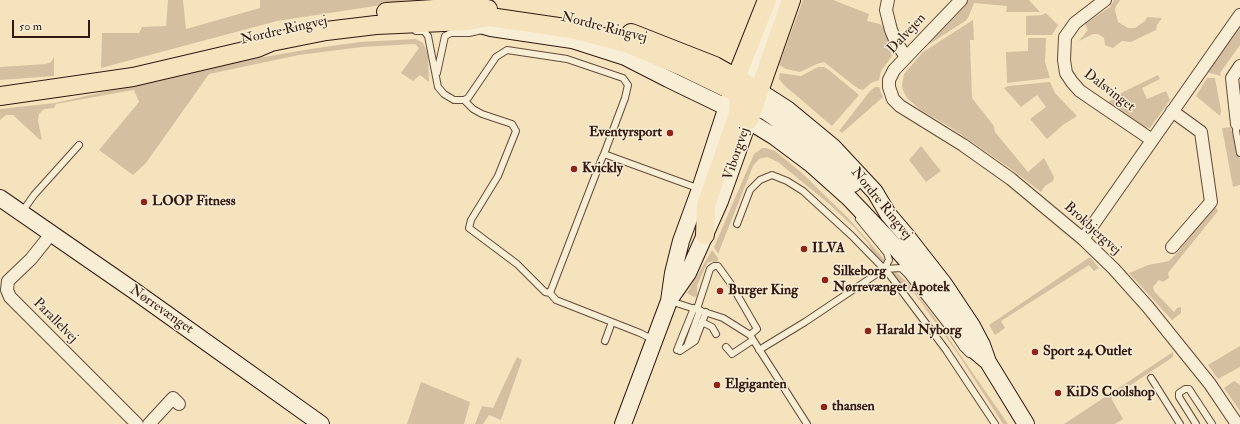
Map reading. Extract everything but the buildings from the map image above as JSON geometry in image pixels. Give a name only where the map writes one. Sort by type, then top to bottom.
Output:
[{"type":"main road","name":"Viborgvej","points":[[743,99],[767,0]]},
{"type":"main road","points":[[705,235],[706,205],[779,0]]},
{"type":"main road","name":"Viborgvej","points":[[623,424],[669,301],[673,273],[681,241],[700,189],[791,0]]},
{"type":"main road","name":"Nordre Ringvej","points":[[110,80],[132,71],[268,33],[358,16],[388,12],[434,9],[493,9],[576,20],[628,31],[715,66],[775,137],[811,164],[849,198],[887,238],[928,285],[975,351],[988,362]]},
{"type":"main road","points":[[467,21],[490,17],[572,29],[626,43],[682,66],[743,99]]},
{"type":"main road","name":"Nordre Ringvej","points":[[0,96],[110,80],[153,72],[257,48],[271,42],[326,31],[383,25],[467,21],[491,28],[572,40],[601,48],[625,57],[668,79],[787,109],[833,147],[875,192],[888,214],[944,284],[972,326],[988,362],[1026,424]]},
{"type":"main road","name":"Nørrevænget","points":[[0,198],[139,294],[321,424]]},
{"type":"main road","name":"Viborgvej","points":[[669,301],[688,273],[705,235]]},
{"type":"street","points":[[888,0],[886,10],[891,30],[896,42],[906,57]]},
{"type":"street","name":"Dalvejen","points":[[891,94],[889,87],[894,70],[961,0]]},
{"type":"street","name":"Dalsvinget","points":[[1105,0],[1076,23],[1066,37],[1064,60],[1066,72],[1080,91],[1152,140]]},
{"type":"street","points":[[1083,239],[1240,15]]},
{"type":"street","points":[[1237,124],[1232,78],[1240,66]]},
{"type":"street","name":"Brokbjergvej","points":[[891,94],[900,106],[964,145],[1011,179],[1083,239],[1114,269],[1148,306],[1210,384],[1239,424]]},
{"type":"street","points":[[1172,111],[1201,132],[1211,202],[1172,247]]},
{"type":"street","name":"Parallelvej","points":[[51,234],[31,259],[8,281],[7,290],[10,297],[137,424]]},
{"type":"street","points":[[149,424],[173,398],[179,404]]},
{"type":"lane","points":[[437,76],[445,36],[451,33],[469,33],[491,28]]},
{"type":"lane","points":[[407,31],[424,31],[428,36],[438,87],[444,94],[454,100],[464,100],[468,98],[496,57],[507,50],[558,57],[584,64],[623,78],[628,84],[604,154],[550,293]]},
{"type":"lane","points":[[257,48],[273,48],[312,41]]},
{"type":"lane","points":[[464,100],[473,109],[482,114],[512,124],[516,131],[498,176],[471,220],[469,228],[518,264],[545,292],[550,293],[556,300],[640,332],[655,340]]},
{"type":"lane","points":[[1237,124],[1236,131],[1240,153]]},
{"type":"lane","points":[[21,213],[34,195],[79,145]]},
{"type":"lane","points":[[604,154],[700,189]]},
{"type":"lane","points":[[737,224],[750,190],[760,180],[772,175],[787,180],[803,191],[852,236],[884,270],[946,350],[995,424]]},
{"type":"lane","points":[[849,198],[854,212],[887,253],[888,260],[884,270]]},
{"type":"lane","points":[[687,346],[710,269],[714,266],[718,266],[731,284],[757,329],[751,338],[732,354],[726,347]]},
{"type":"lane","points":[[759,350],[805,322],[884,270],[901,268],[908,275],[963,348],[972,356],[988,362]]},
{"type":"lane","points":[[669,301],[723,318],[751,338],[807,424]]},
{"type":"lane","points":[[699,310],[702,322],[695,340],[678,350],[699,310]]},
{"type":"lane","points":[[605,341],[612,322]]},
{"type":"lane","points":[[702,322],[712,327],[716,334]]},
{"type":"lane","points":[[1151,378],[1180,424]]},
{"type":"lane","points":[[1196,424],[1179,397],[1179,393],[1185,389],[1189,389],[1212,424]]},
{"type":"shaded area","points":[[168,0],[183,0],[186,29],[260,8],[260,0],[426,0],[426,2],[382,5],[277,21],[101,68],[102,33],[139,33],[142,27],[166,26]]},
{"type":"shaded area","points":[[803,0],[833,0],[869,14],[867,21],[880,24],[883,27],[892,47],[893,55],[881,71],[879,80],[871,83],[863,90],[852,84],[824,62],[800,72],[786,69],[779,65]]},
{"type":"shaded area","points":[[968,0],[1029,0],[1040,12],[1006,12],[1007,6],[974,3],[968,18],[965,21],[928,45]]},
{"type":"shaded area","points":[[1114,0],[1120,0],[1115,10],[1118,22],[1128,28],[1135,28],[1146,20],[1147,17],[1162,18],[1157,25],[1156,30],[1131,42],[1122,41],[1113,48],[1105,45],[1104,38],[1098,34],[1093,34],[1079,41],[1088,30],[1085,24],[1110,7]]},
{"type":"shaded area","points":[[1046,13],[1058,25],[1052,35],[1026,35],[1026,16],[1042,15]]},
{"type":"shaded area","points":[[973,20],[974,40],[970,40],[972,98],[994,126],[995,132],[1028,172],[1044,158],[1054,177],[1053,181],[1045,186],[1041,192],[1011,169],[950,127],[922,111],[907,98],[903,90],[902,85],[904,74],[923,52]]},
{"type":"shaded area","points":[[1240,23],[1240,45],[1220,73],[1221,76],[1206,72]]},
{"type":"shaded area","points":[[1028,38],[1046,38],[1045,62],[1050,78],[1007,83],[1006,52],[1028,51]]},
{"type":"shaded area","points":[[416,39],[423,43],[428,54],[429,82],[420,75],[413,81],[401,73],[419,48],[415,44],[362,47],[299,55],[209,74],[146,163],[133,175],[99,150],[139,102],[134,90],[56,104],[54,108],[44,109],[39,114],[38,120],[42,140],[39,139],[13,115],[6,115],[0,120],[0,109],[55,103],[241,61],[360,42]]},
{"type":"shaded area","points":[[54,57],[54,76],[0,80],[0,67],[46,64],[51,62]]},
{"type":"shaded area","points":[[818,67],[824,67],[829,70],[859,95],[832,126],[785,86],[779,79],[780,73],[801,76]]},
{"type":"shaded area","points":[[1158,75],[1160,79],[1142,88],[1147,99],[1166,91],[1170,100],[1150,128],[1144,127],[1107,103],[1123,92]]},
{"type":"shaded area","points":[[1207,78],[1215,78],[1221,111],[1220,116],[1196,96]]},
{"type":"shaded area","points":[[1050,82],[1055,93],[1077,116],[1063,125],[1047,139],[1030,119],[1046,107],[1037,95],[1021,107],[1004,88],[1008,86]]},
{"type":"shaded area","points":[[875,87],[879,87],[883,97],[842,133],[839,131],[870,91]]},
{"type":"shaded area","points":[[1231,127],[1237,153],[1240,159],[1240,185],[1233,187],[1222,128]]},
{"type":"shaded area","points":[[921,146],[941,171],[926,182],[909,160]]},
{"type":"shaded area","points":[[762,148],[775,151],[802,173],[848,218],[884,259],[884,264],[871,250],[869,244],[855,228],[828,203],[778,162],[767,157],[759,159],[753,166],[718,254],[714,247],[754,154]]},
{"type":"shaded area","points":[[1214,204],[1218,211],[1168,273],[1169,278],[1163,282],[1159,280],[1153,287],[1154,291],[1174,312],[1177,308],[1181,307],[1181,313],[1172,320],[1129,273],[1148,265],[1169,261],[1177,253]]},
{"type":"shaded area","points":[[712,250],[718,258],[717,262],[712,261],[707,263],[697,286],[697,296],[694,297],[687,293]]},
{"type":"shaded area","points":[[1090,257],[1099,268],[1094,271],[1089,265],[1001,321],[1005,328],[995,335],[989,325]]},
{"type":"shaded area","points":[[895,271],[909,284],[932,314],[1008,424],[1003,424],[958,354],[915,294],[908,291],[890,272]]},
{"type":"shaded area","points":[[1240,346],[1240,367],[1218,379],[1208,365]]},
{"type":"shaded area","points":[[1173,352],[1173,357],[1111,398],[1123,419],[1115,424],[1064,424]]},
{"type":"shaded area","points":[[517,357],[522,360],[501,420],[489,415],[483,424],[475,424],[482,406],[493,408]]},
{"type":"shaded area","points":[[1234,381],[1240,385],[1240,411],[1224,388]]},
{"type":"shaded area","points":[[421,382],[470,402],[464,424],[407,424]]},
{"type":"place","name":"Eventyrsport","points":[[670,133]]},
{"type":"place","name":"Kvickly","points":[[574,169]]},
{"type":"place","name":"LOOP Fitness","points":[[144,202]]},
{"type":"place","name":"ILVA","points":[[804,249]]},
{"type":"place","name":"Silkeborg Nørrevænget Apotek","points":[[825,280]]},
{"type":"place","name":"Burger King","points":[[720,291]]},
{"type":"place","name":"Harald Nyborg","points":[[868,331]]},
{"type":"place","name":"Sport 24 Outlet","points":[[1035,352]]},
{"type":"place","name":"Elgiganten","points":[[717,385]]},
{"type":"place","name":"KiDS Coolshop","points":[[1058,393]]},
{"type":"place","name":"thansen","points":[[824,407]]}]
